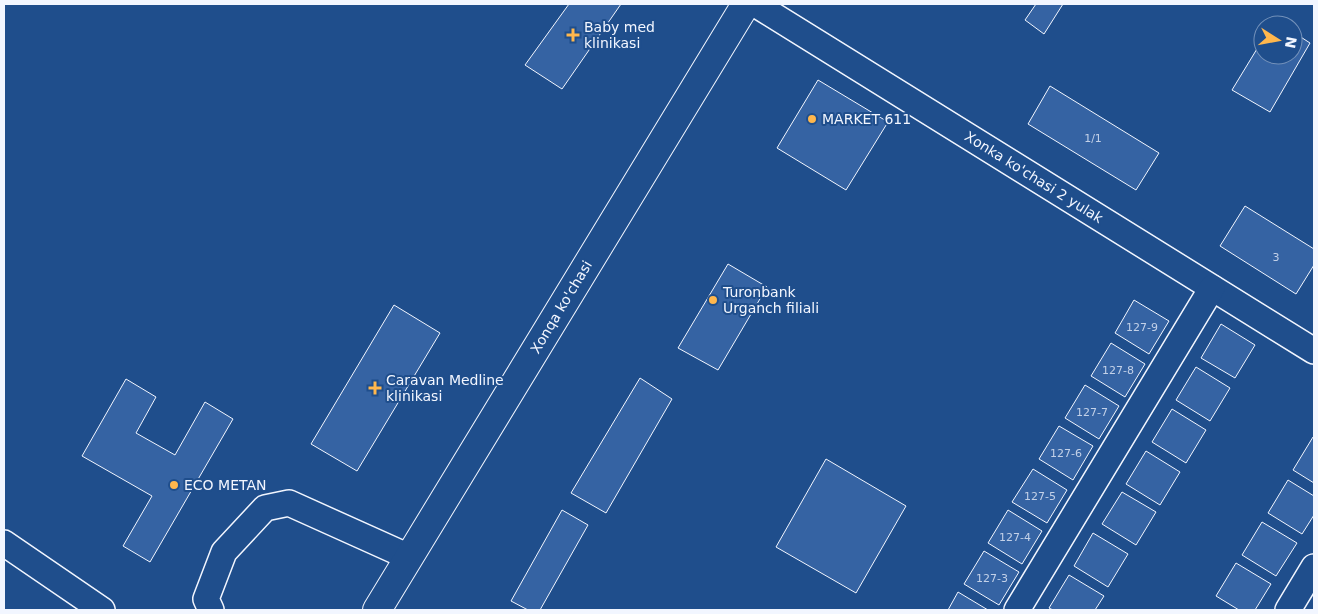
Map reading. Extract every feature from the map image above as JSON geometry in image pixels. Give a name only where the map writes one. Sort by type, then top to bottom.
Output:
[{"type":"main road","name":"Xonqa ko'chasi","points":[[377,610],[746,4]]},
{"type":"street","name":"Xonka ko'chasi 2 yulak","points":[[755,4],[1314,351]]},
{"type":"street","points":[[1017,610],[1212,288]]},
{"type":"street","points":[[210,610],[206,599],[224,552],[265,508],[289,504],[409,557]]},
{"type":"street","points":[[4,543],[102,610]]},
{"type":"street","points":[[1288,610],[1314,567]]},
{"type":"building","name":"Baby med klinikasi","points":[[569,4],[621,4],[562,89],[525,65]]},
{"type":"building","points":[[1036,4],[1063,4],[1044,34],[1025,20]]},
{"type":"building","points":[[1303,38],[1310,43],[1303,55]]},
{"type":"building","points":[[1253,55],[1253,65],[1297,65],[1270,112],[1232,90]]},
{"type":"building","points":[[818,80],[888,122],[846,190],[777,148]]},
{"type":"building","points":[[1050,86],[1159,153],[1136,190],[1028,124]]},
{"type":"building","points":[[1245,206],[1314,249],[1314,265],[1296,294],[1220,246]]},
{"type":"building","points":[[728,264],[767,287],[718,370],[678,348]]},
{"type":"building","points":[[1134,300],[1169,321],[1149,354],[1115,333]]},
{"type":"building","name":"Caravan Medline klinikasi","points":[[394,305],[440,333],[357,471],[311,444]]},
{"type":"building","points":[[1221,324],[1255,345],[1235,378],[1201,358]]},
{"type":"building","points":[[1111,343],[1145,364],[1125,397],[1091,376]]},
{"type":"building","points":[[1196,367],[1230,388],[1210,421],[1176,400]]},
{"type":"building","points":[[640,378],[672,399],[606,513],[571,493]]},
{"type":"building","points":[[126,379],[156,397],[136,433],[175,455],[205,402],[233,419],[150,562],[123,546],[152,496],[82,456]]},
{"type":"building","points":[[1085,385],[1119,406],[1099,439],[1065,418]]},
{"type":"building","points":[[1172,409],[1206,430],[1186,463],[1152,442]]},
{"type":"building","points":[[1059,426],[1093,446],[1073,480],[1039,459]]},
{"type":"building","points":[[1314,438],[1314,483],[1293,470]]},
{"type":"building","points":[[1146,451],[1180,472],[1160,505],[1126,484]]},
{"type":"building","points":[[826,459],[906,506],[856,593],[776,547]]},
{"type":"building","points":[[1033,469],[1067,490],[1047,523],[1012,502]]},
{"type":"building","points":[[1288,480],[1314,496],[1314,515],[1302,534],[1268,513]]},
{"type":"building","points":[[1122,492],[1156,512],[1136,545],[1102,524]]},
{"type":"building","points":[[562,510],[588,525],[540,610],[528,610],[511,601]]},
{"type":"building","points":[[1008,510],[1042,531],[1022,564],[988,543]]},
{"type":"building","points":[[1262,522],[1297,543],[1276,576],[1242,555]]},
{"type":"building","points":[[1093,533],[1128,554],[1108,587],[1074,566]]},
{"type":"building","points":[[984,551],[1019,572],[999,605],[964,584]]},
{"type":"building","points":[[1236,563],[1271,584],[1255,610],[1239,610],[1216,596]]},
{"type":"building","points":[[1069,575],[1104,596],[1095,610],[1053,610],[1049,608]]},
{"type":"building","points":[[958,592],[988,610],[948,610]]},
{"type":"place","name":"Baby med klinikasi","points":[[573,35]]},
{"type":"place","name":"MARKET 611","points":[[812,119]]},
{"type":"place","name":"Turonbank Urganch filiali","points":[[713,300]]},
{"type":"place","name":"Caravan Medline klinikasi","points":[[375,388]]},
{"type":"place","name":"ECO METAN","points":[[174,485]]}]
